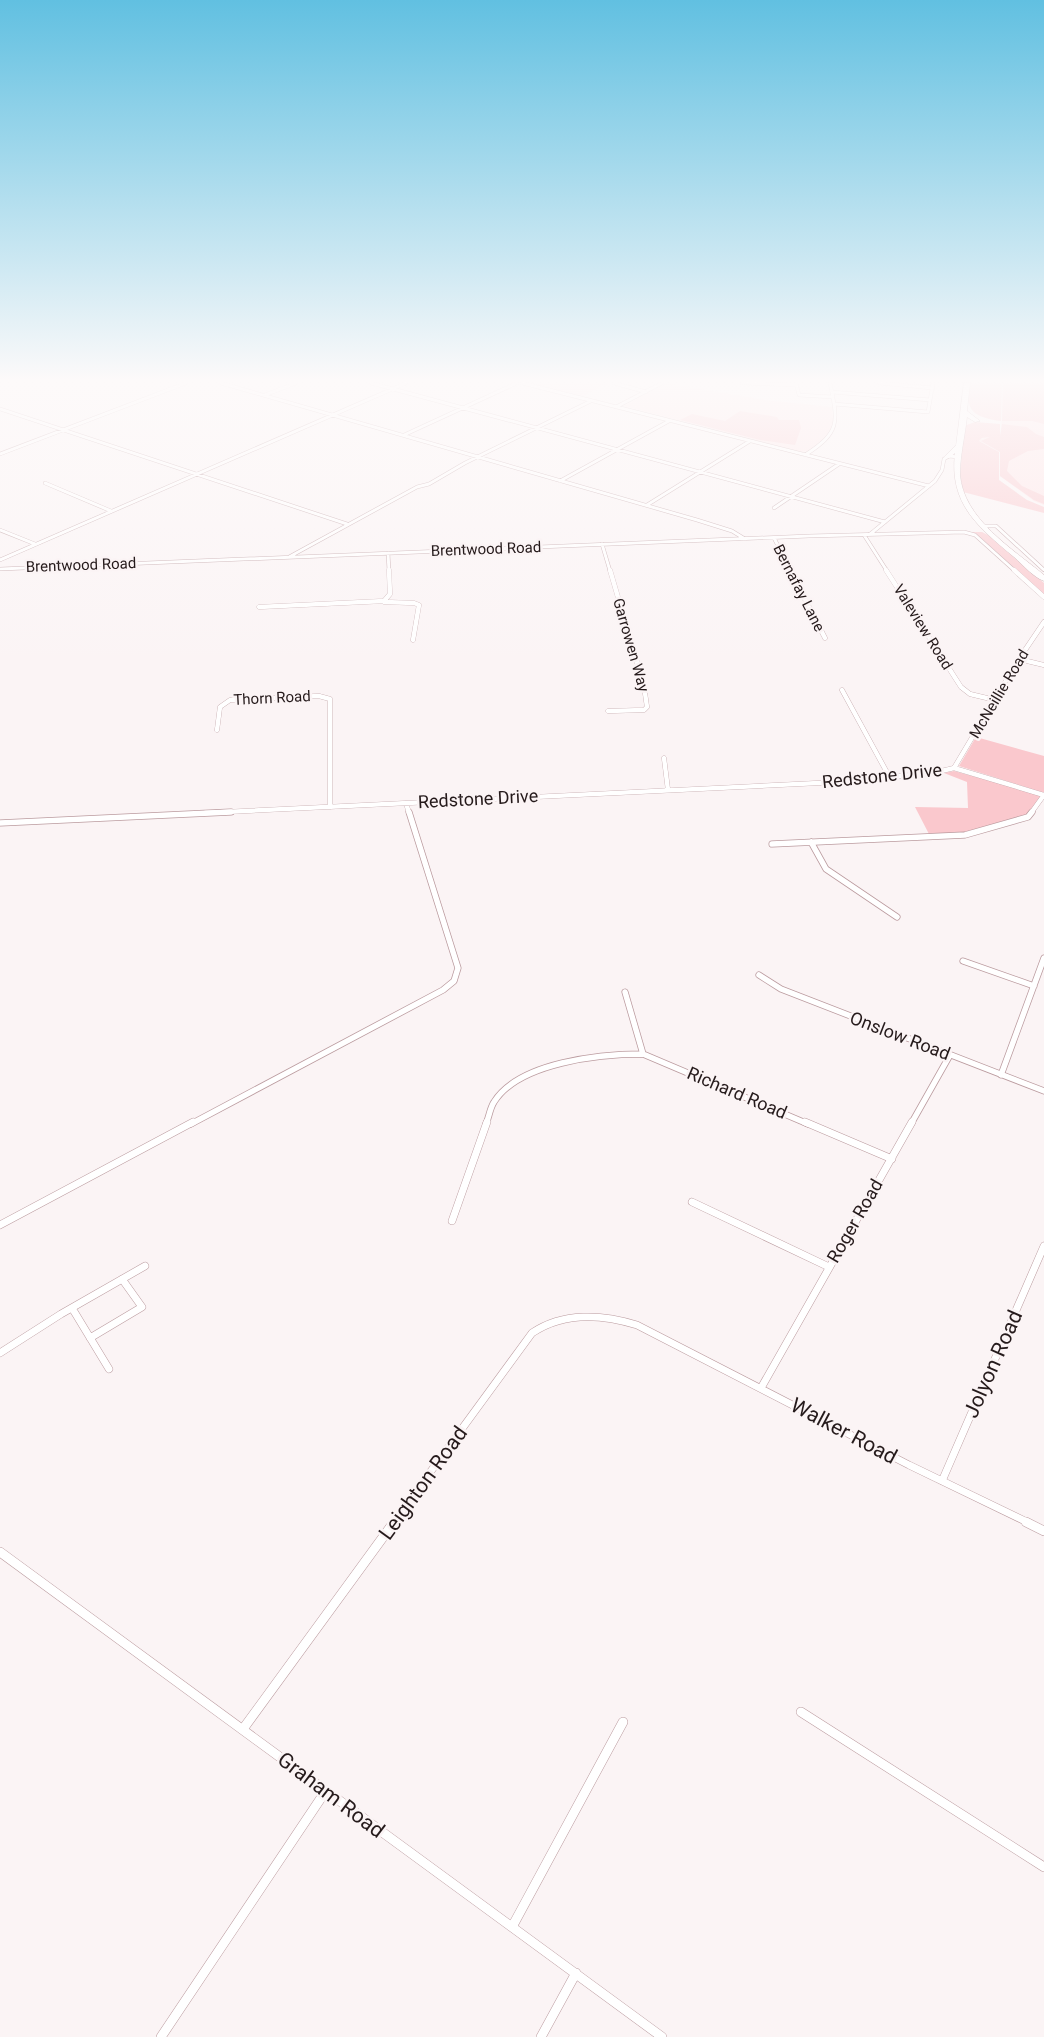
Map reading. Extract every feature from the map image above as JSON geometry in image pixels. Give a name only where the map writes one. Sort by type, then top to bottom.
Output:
[{"type":"highway","points":[[958,478],[962,497],[971,511],[984,526],[1044,579]]},
{"type":"street","points":[[0,560],[190,478]]},
{"type":"street","points":[[206,478],[347,524]]},
{"type":"street","points":[[289,557],[347,524],[438,478]]},
{"type":"street","points":[[550,478],[725,528],[745,539]]},
{"type":"street","points":[[560,481],[565,478]]},
{"type":"street","points":[[647,505],[690,478]]},
{"type":"street","points":[[723,478],[885,522]]},
{"type":"street","points":[[774,508],[818,478]]},
{"type":"street","points":[[897,478],[929,486]]},
{"type":"street","points":[[867,535],[929,486],[936,478]]},
{"type":"street","points":[[45,483],[111,512]]},
{"type":"street","points":[[984,526],[996,526],[1044,570]]},
{"type":"street","points":[[0,530],[35,544]]},
{"type":"street","name":"Brentwood Road","points":[[0,569],[602,544],[972,533],[1044,597]]},
{"type":"street","name":"Valeview Road","points":[[867,535],[961,688],[970,694],[995,700]]},
{"type":"street","name":"Bernafay Lane","points":[[774,538],[825,638]]},
{"type":"street","name":"Garrowen Way","points":[[602,544],[644,686],[647,707],[644,710],[608,711]]},
{"type":"street","points":[[376,602],[387,599],[390,596],[388,553]]},
{"type":"street","points":[[259,607],[376,602],[414,603],[419,605],[413,640]]},
{"type":"street","name":"McNeillie Road","points":[[954,768],[1019,659],[1044,622]]},
{"type":"street","points":[[1019,659],[1044,665]]},
{"type":"street","points":[[842,690],[890,778]]},
{"type":"street","name":"Thorn Road","points":[[217,730],[220,707],[230,700],[319,696],[330,698],[332,701],[330,807]]},
{"type":"street","points":[[664,758],[668,790]]},
{"type":"street","points":[[772,844],[965,835],[1028,817],[1044,795],[954,768]]},
{"type":"street","name":"Redstone Drive","points":[[0,823],[890,778],[941,772],[954,768]]},
{"type":"street","points":[[0,1225],[443,990],[454,982],[457,978],[458,968],[406,803]]},
{"type":"street","points":[[811,842],[826,869],[897,918]]},
{"type":"street","points":[[1001,1075],[1044,958]]},
{"type":"street","points":[[963,961],[1034,986]]},
{"type":"street","name":"Onslow Road","points":[[759,976],[781,989],[1044,1091]]},
{"type":"street","points":[[452,1221],[494,1102],[501,1092],[522,1078],[559,1064],[602,1056],[643,1054],[625,992]]},
{"type":"street","name":"Richard Road","points":[[643,1054],[892,1158]]},
{"type":"street","name":"Roger Road","points":[[762,1388],[950,1055]]},
{"type":"street","points":[[692,1202],[829,1267]]},
{"type":"street","name":"Jolyon Road","points":[[942,1481],[1044,1246]]},
{"type":"street","points":[[0,1353],[72,1308],[145,1266]]},
{"type":"street","points":[[90,1338],[142,1307],[122,1279]]},
{"type":"street","points":[[72,1308],[109,1369]]},
{"type":"street","name":"Leighton Road","points":[[243,1729],[532,1333],[540,1326],[552,1321],[581,1318],[620,1320],[646,1328]]},
{"type":"street","name":"Walker Road","points":[[646,1328],[942,1481],[1044,1531]]},
{"type":"street","name":"Graham Road","points":[[0,1552],[243,1729],[325,1792],[662,2037]]},
{"type":"street","points":[[801,1712],[1044,1868]]},
{"type":"street","points":[[512,1927],[623,1722]]},
{"type":"street","points":[[161,2037],[325,1792]]},
{"type":"street","points":[[541,2037],[576,1973]]},
{"type":"shaded area","points":[[960,478],[999,478],[999,480],[1027,500],[1044,507],[1044,513],[963,492]]},
{"type":"shaded area","points":[[1003,478],[1044,478],[1044,505],[1034,501]]},
{"type":"shaded area","points":[[1003,478],[1014,478],[1022,486],[1044,496],[1044,504],[1034,500]]},
{"type":"shaded area","points":[[969,532],[982,532],[990,536],[1044,583],[1044,596]]},
{"type":"shaded area","points":[[976,737],[1044,756],[1044,793],[959,766]]},
{"type":"shaded area","points":[[954,771],[1038,794],[1040,797],[1034,809],[1023,818],[956,834],[930,836],[915,807],[968,808],[967,782],[944,773]]}]
